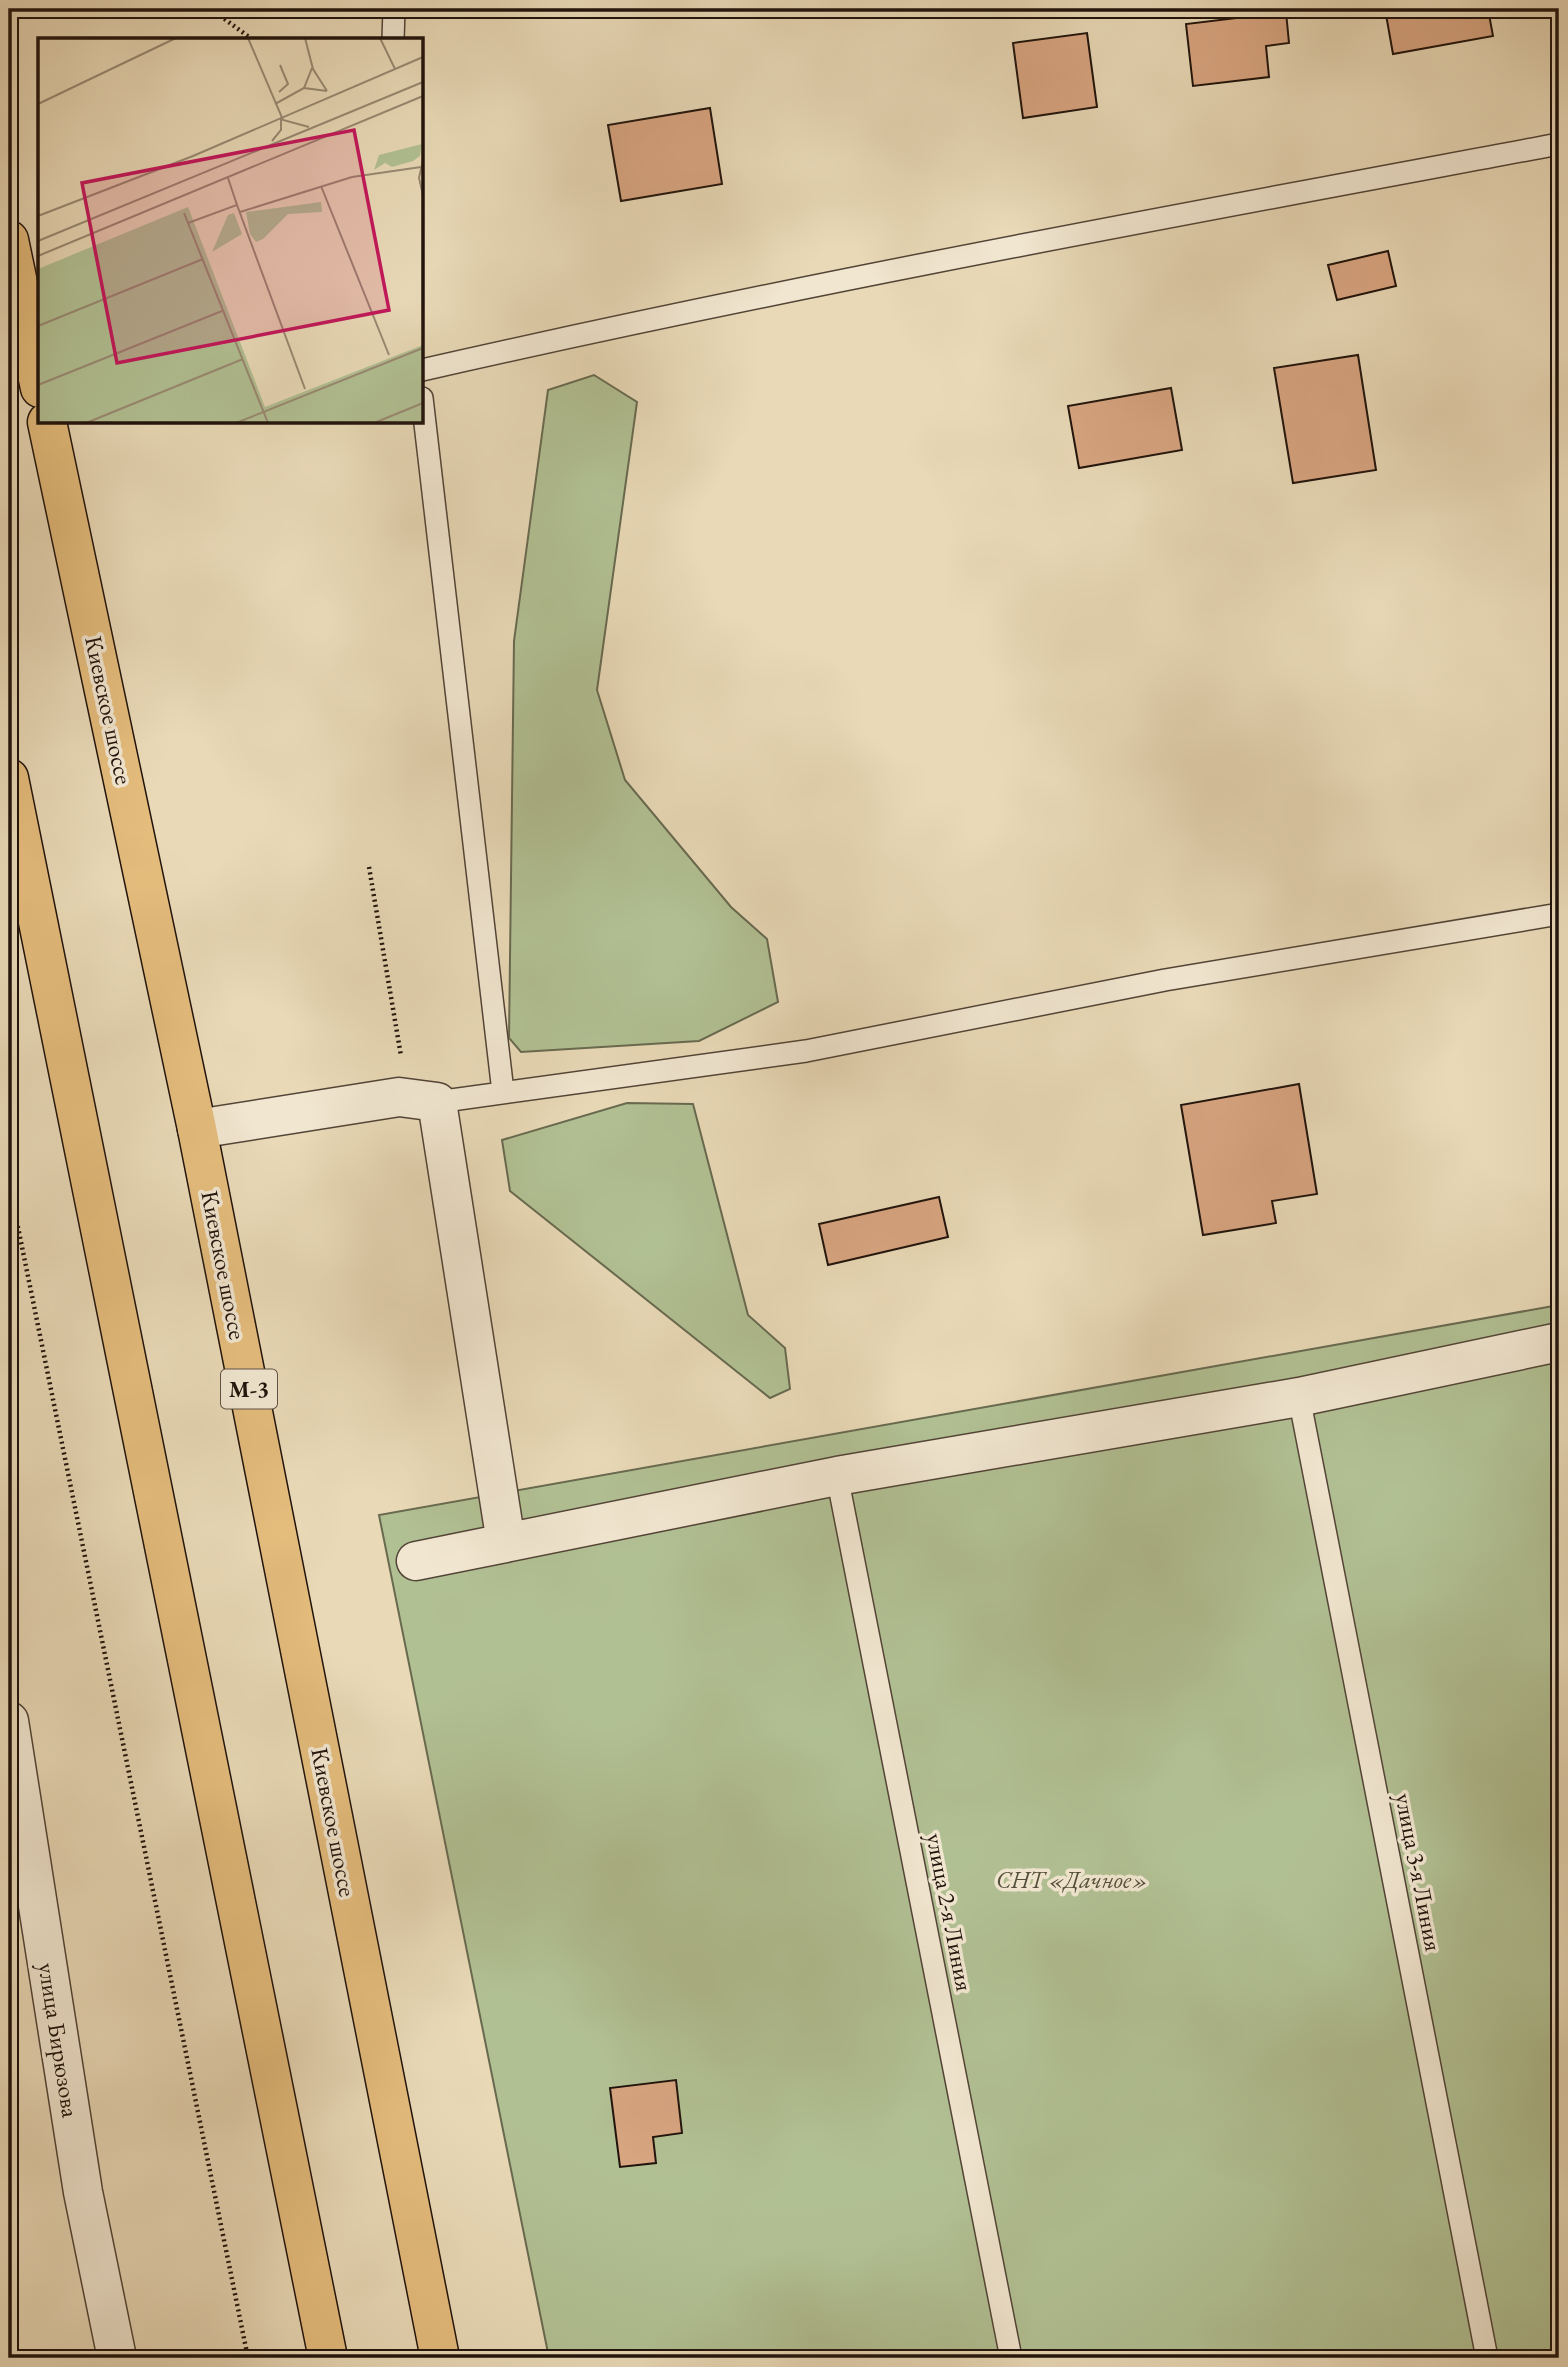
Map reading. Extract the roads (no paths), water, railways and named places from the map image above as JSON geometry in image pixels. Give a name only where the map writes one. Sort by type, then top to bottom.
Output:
[{"type":"highway","points":[[9,240],[38,378]]},
{"type":"highway","name":"Киевское шоссе","points":[[47,424],[197,1129],[440,2358]]},
{"type":"highway","points":[[9,778],[25,845],[328,2358]]},
{"type":"street","points":[[9,800],[25,845]]},
{"type":"street","points":[[197,1129],[423,1100],[506,1543]]},
{"type":"street","points":[[416,1562],[837,1476],[1299,1397],[1559,1342]]},
{"type":"street","name":"улица Бирюзова","points":[[9,1721],[83,2192],[117,2358]]},
{"type":"lane","points":[[393,38],[394,9]]},
{"type":"lane","points":[[424,370],[608,328],[1077,234],[1559,145]]},
{"type":"lane","points":[[424,415],[503,1093]]},
{"type":"lane","points":[[423,1100],[503,1093],[806,1051],[1165,980],[1559,914]]},
{"type":"lane","name":"улица 3-я Линия","points":[[1299,1397],[1487,2358]]},
{"type":"lane","name":"улица 2-я Линия","points":[[837,1476],[1011,2358]]},
{"type":"park label","name":"СНТ «Дачное»","points":[[1072,1879]]}]
